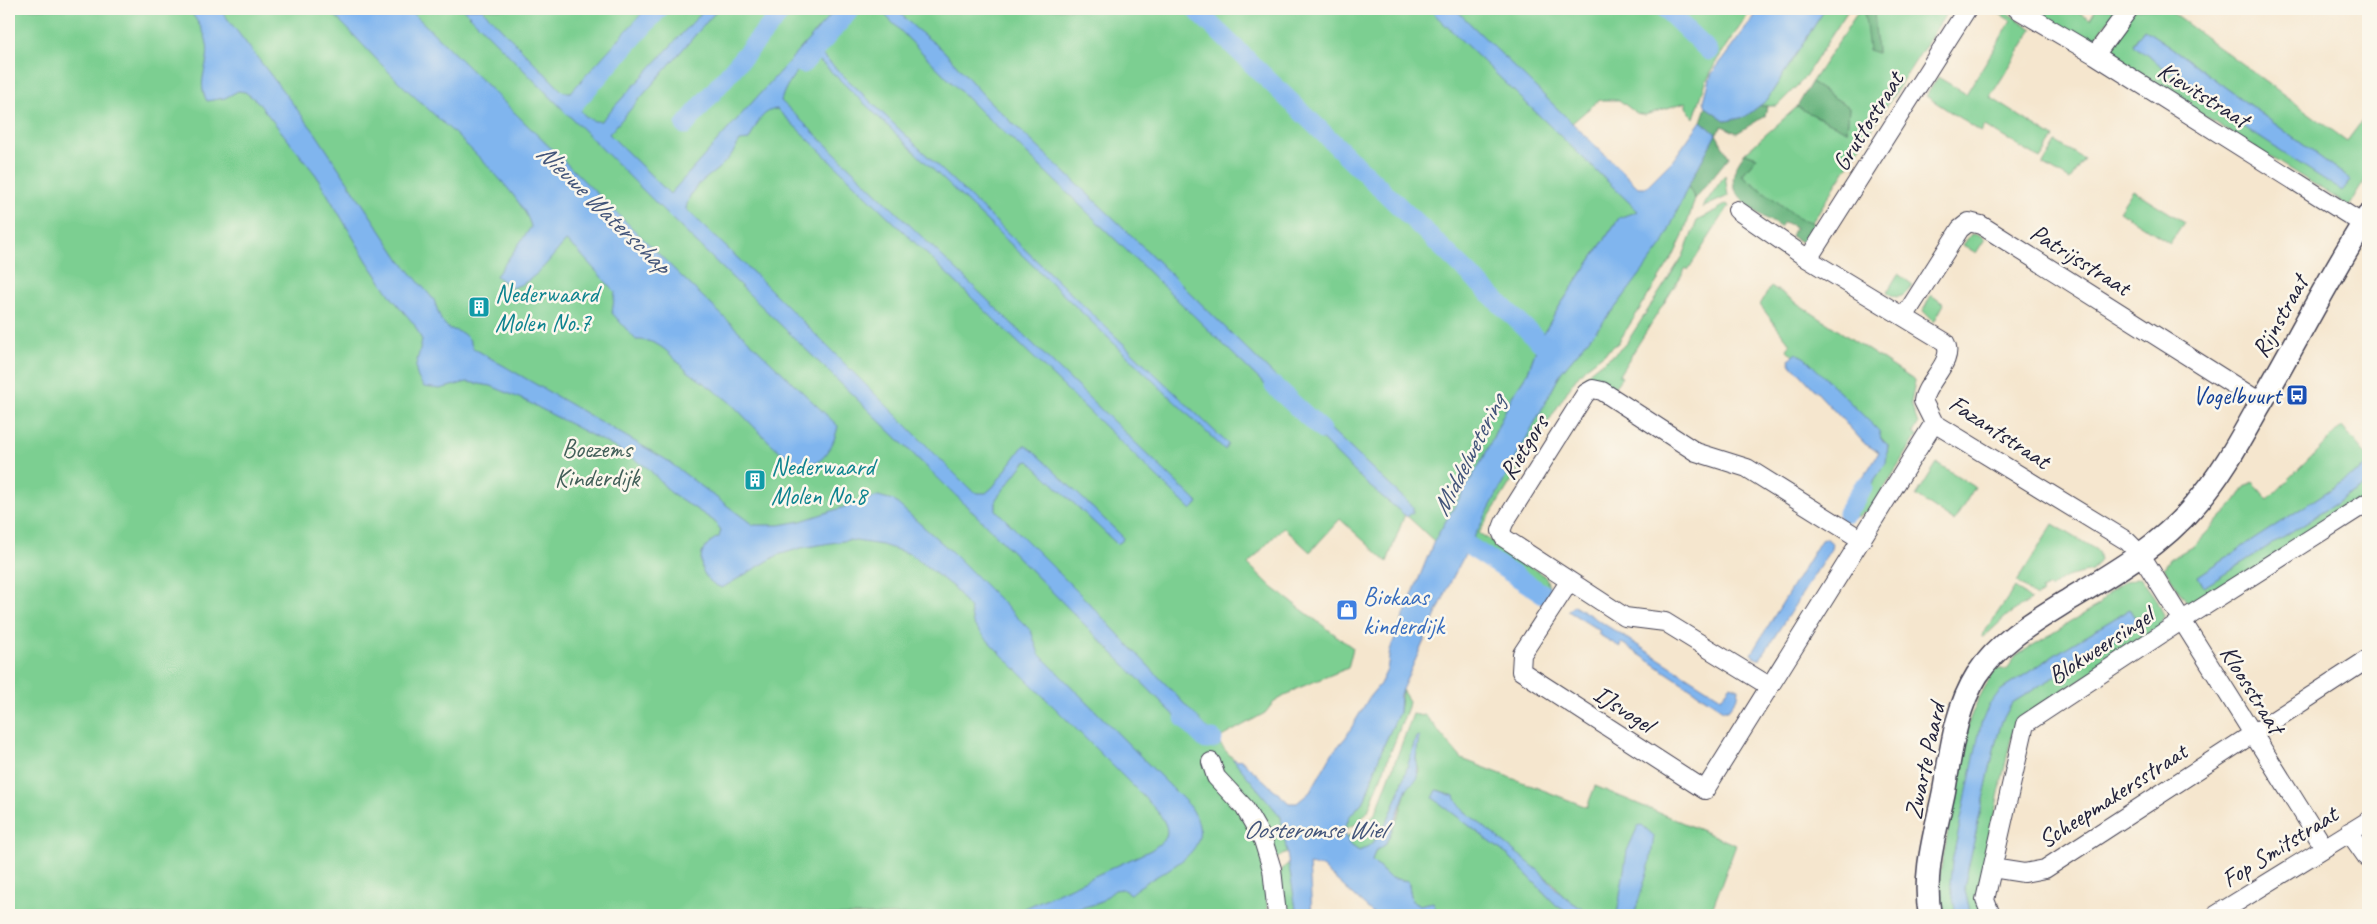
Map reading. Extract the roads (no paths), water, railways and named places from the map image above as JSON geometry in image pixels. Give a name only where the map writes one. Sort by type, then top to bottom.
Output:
[{"type":"street","name":"Gruttostraat","points":[[1808,259],[1967,9]]},
{"type":"street","name":"Kievitstraat","points":[[2017,9],[2095,54],[2366,220]]},
{"type":"street","points":[[2095,54],[2129,9]]},
{"type":"street","name":"Fazantstraat","points":[[1737,210],[1808,259],[1944,342],[1948,349],[1948,357],[1924,394],[1925,409],[1934,423],[2127,540],[2141,555]]},
{"type":"street","name":"Rijnstraat","points":[[2141,555],[2168,534],[2195,506],[2234,451],[2366,220]]},
{"type":"street","name":"Patrijsstraat","points":[[1904,317],[1960,229],[1969,222],[1980,225],[2262,403]]},
{"type":"street","name":"Rietgors","points":[[1768,686],[1665,622],[1625,617],[1504,538],[1502,531],[1504,523],[1586,393],[1593,390],[1602,391],[1696,452],[1747,468],[1862,540]]},
{"type":"street","points":[[1768,686],[1862,540],[1934,423]]},
{"type":"street","name":"Blokweersingel","points":[[1991,915],[1985,900],[2025,724],[2181,621],[2368,502]]},
{"type":"street","name":"Kloosstraat","points":[[2141,555],[2324,847]]},
{"type":"street","name":"Zwarte Paard","points":[[1930,915],[1928,876],[1955,728],[1976,676],[2013,635],[2141,555]]},
{"type":"street","name":"IJsvogel","points":[[1569,582],[1522,654],[1522,671],[1705,790],[1768,686]]},
{"type":"street","name":"Scheepmakersstraat","points":[[1992,868],[2024,873],[2045,869],[2251,733],[2368,659]]},
{"type":"street","points":[[1211,762],[1216,777],[1244,807],[1263,840],[1272,869],[1277,915]]},
{"type":"street","name":"Fop Smitstraat","points":[[2216,915],[2368,821]]},
{"type":"street","points":[[2349,832],[2368,859]]},
{"type":"water","points":[[189,9],[220,9],[316,134],[400,260],[434,300],[441,320],[448,328],[462,333],[469,339],[473,348],[665,459],[753,525],[780,525],[801,521],[878,496],[893,500],[952,552],[1031,631],[1039,654],[1190,806],[1198,823],[1199,837],[1193,849],[1183,859],[1130,894],[1122,889],[1115,890],[1099,903],[1056,915],[1010,915],[1151,850],[1164,840],[1167,834],[1164,821],[1148,802],[973,624],[970,609],[953,587],[910,554],[882,545],[849,540],[801,548],[778,555],[722,588],[713,584],[707,578],[701,563],[705,548],[719,537],[721,530],[714,521],[670,492],[648,468],[614,447],[526,401],[491,386],[467,382],[440,389],[424,387],[419,380],[416,369],[422,340],[414,324],[392,298],[367,261],[316,175],[256,100],[245,92],[238,91],[225,98],[207,101],[204,94],[203,79],[208,51],[207,44],[202,30]]},
{"type":"water","name":"Nieuwe Waterschap","points":[[328,9],[409,9],[680,275],[838,426],[828,452],[818,462],[811,465],[795,462],[774,446],[726,399],[686,370],[664,349],[652,342],[636,340],[612,313],[615,292],[576,249],[566,241],[542,269],[520,285],[511,288],[496,276],[531,227],[524,211],[511,192],[472,150],[388,71]]},
{"type":"water","points":[[463,9],[482,9],[563,92],[571,92],[646,9],[657,9],[575,101],[585,116],[592,120],[601,121],[705,9],[718,9],[609,134],[670,194],[836,9],[850,9],[829,29],[819,43],[822,55],[1228,444],[1225,450],[818,59],[813,58],[797,71],[781,101],[1198,503],[1191,510],[777,109],[766,113],[756,125],[749,140],[740,141],[726,161],[696,187],[688,200],[686,209],[762,281],[969,488],[977,493],[986,493],[993,487],[1024,445],[1032,450],[1123,537],[1122,541],[1117,544],[1029,461],[1025,462],[996,499],[996,510],[1085,599],[1209,730],[1197,738],[984,523],[669,216]]},
{"type":"water","points":[[879,9],[896,9],[915,28],[943,50],[988,100],[1127,231],[1294,395],[1295,400],[1291,403],[1281,400],[1016,143],[982,113]]},
{"type":"water","name":"Oosteromse Wiel","points":[[1429,9],[1455,9],[1638,187],[1646,187],[1673,160],[1701,121],[1716,134],[1688,186],[1663,244],[1615,308],[1562,371],[1452,579],[1400,694],[1399,712],[1382,749],[1365,799],[1349,817],[1344,831],[1349,844],[1359,851],[1370,845],[1380,833],[1396,802],[1416,737],[1419,736],[1416,758],[1418,778],[1407,788],[1385,845],[1375,851],[1372,861],[1390,878],[1408,881],[1412,901],[1419,905],[1433,902],[1438,915],[1375,915],[1322,867],[1309,864],[1312,915],[1297,915],[1281,817],[1232,758],[1238,761],[1240,759],[1289,803],[1297,803],[1310,792],[1333,752],[1346,737],[1370,696],[1380,684],[1387,670],[1390,650],[1434,541],[1484,457],[1511,398],[1528,372],[1539,341],[1559,307],[1619,218],[1638,211]]},
{"type":"water","points":[[1760,9],[1825,9],[1767,100],[1745,117],[1726,121],[1706,107],[1704,101],[1711,75]]},
{"type":"water","points":[[2144,29],[2351,180],[2342,191],[2253,133],[2133,45]]},
{"type":"water","points":[[1796,353],[1805,358],[1879,431],[1881,439],[1888,445],[1886,463],[1855,508],[1847,504],[1879,452],[1865,444],[1790,363],[1789,359]]},
{"type":"water","points":[[1308,408],[1413,507],[1413,512],[1407,517],[1367,484],[1300,418]]},
{"type":"water","points":[[2368,465],[2368,483],[2204,587],[2198,576]]},
{"type":"water","points":[[1826,538],[1832,543],[1831,549],[1760,659],[1757,659],[1751,654],[1821,540]]},
{"type":"water","points":[[1574,605],[1721,698],[1731,685],[1739,688],[1738,697],[1728,710],[1723,710],[1622,643],[1620,647],[1598,634],[1600,631],[1568,611]]},
{"type":"water","points":[[2130,609],[2140,624],[2012,703],[2002,721],[1995,745],[1964,887],[1971,915],[1956,915],[1950,881],[1952,862],[1981,724],[1989,705],[2000,691]]},
{"type":"water","points":[[1437,790],[1454,796],[1463,810],[1539,871],[1563,896],[1591,915],[1573,915],[1557,906],[1510,857],[1433,798]]},
{"type":"water","points":[[1642,825],[1654,836],[1650,863],[1634,915],[1617,915],[1627,851],[1638,826]]},
{"type":"waterway","points":[[572,106],[659,9]]},
{"type":"waterway","points":[[685,125],[784,9]]},
{"type":"waterway","points":[[803,64],[851,9]]},
{"type":"waterway","points":[[1195,9],[1550,352]]},
{"type":"waterway","points":[[1665,9],[1709,51]]},
{"type":"waterway","points":[[1274,386],[1322,430]]},
{"type":"waterway","points":[[1847,513],[1863,487]]},
{"type":"waterway","points":[[1455,537],[1545,595]]},
{"type":"waterway","points":[[1184,718],[1206,740],[1213,739]]},
{"type":"place","name":"Nederwaard Molen No.7","points":[[479,307]]},
{"type":"place","name":"Vogelbuurt","points":[[2297,395]]},
{"type":"place","name":"Nederwaard Molen No.8","points":[[755,480]]},
{"type":"place","name":"Biokaas kinderdijk","points":[[1347,610]]},
{"type":"park label","name":"Boezems Kinderdijk","points":[[597,462]]},
{"type":"water label","name":"Middelwetering","points":[[1468,455]]}]
